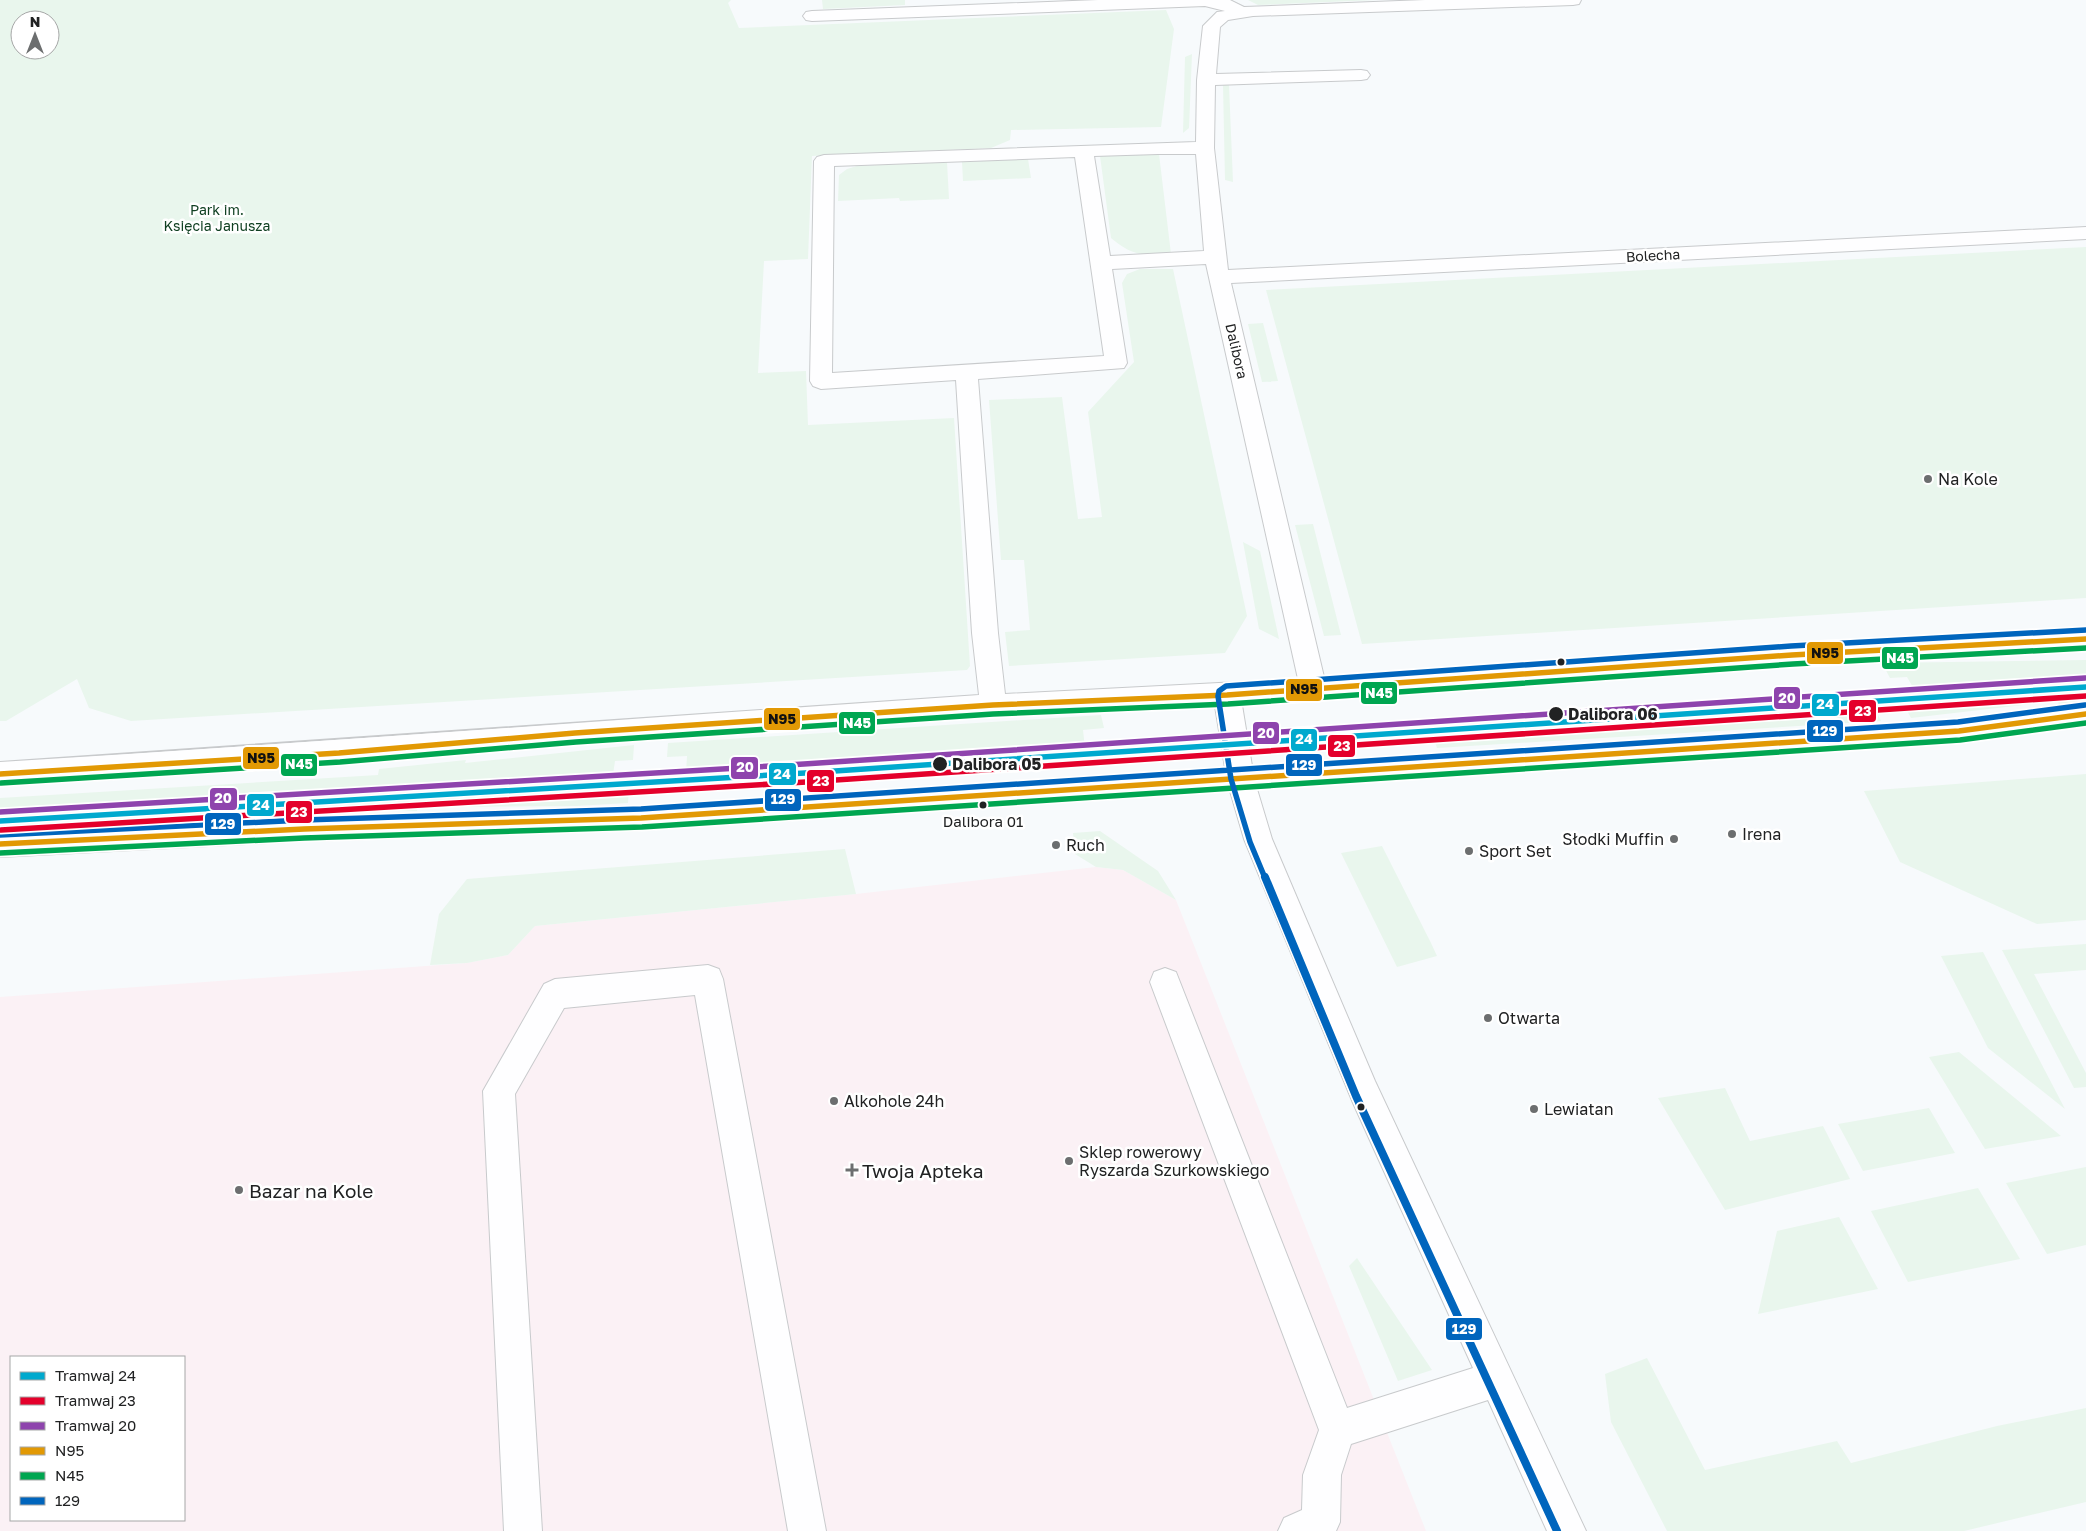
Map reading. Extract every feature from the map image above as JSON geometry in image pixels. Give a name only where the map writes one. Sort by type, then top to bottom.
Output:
[{"type":"street","points":[[812,16],[1205,1],[1223,3],[1232,14],[1573,0]]},
{"type":"street","name":"Dalibora","points":[[1232,14],[1215,22],[1210,32],[1206,80],[1206,148],[1217,267],[1313,687]]},
{"type":"street","points":[[1206,80],[1361,75]]},
{"type":"street","points":[[1084,151],[1116,363],[821,381],[824,161],[1084,151],[1206,148]]},
{"type":"street","name":"Bolecha","points":[[1102,264],[1217,267],[2086,233]]},
{"type":"street","points":[[966,372],[985,633],[993,706]]},
{"type":"street","points":[[0,774],[329,753],[575,733],[993,706],[1227,694],[1792,655],[2086,639]]},
{"type":"street","points":[[1227,694],[1240,778],[1258,839],[1364,1092],[1567,1531]]},
{"type":"street","points":[[0,844],[304,829],[641,818],[1959,730],[2086,714]]},
{"type":"street","points":[[523,1531],[499,1091],[555,994],[708,979],[807,1531]]},
{"type":"street","points":[[1164,982],[1337,1430],[1322,1475],[1321,1522],[1297,1531]]},
{"type":"street","points":[[1337,1430],[1497,1379]]},
{"type":"shaded area","points":[[1096,867],[1123,870],[1176,900],[1426,1531],[0,1531],[0,997],[467,963],[508,955],[535,926],[856,894]]},
{"type":"green space","name":"Park im. Księcia Janusza","points":[[0,0],[731,0],[728,3],[739,28],[1166,10],[1174,29],[1161,127],[1011,130],[1010,140],[991,148],[812,156],[808,259],[764,261],[758,373],[806,371],[808,425],[954,418],[970,666],[967,670],[131,721],[89,708],[77,679],[6,721],[0,721]]},
{"type":"green space","points":[[822,0],[905,0],[905,5],[823,9]]},
{"type":"green space","points":[[1248,0],[1376,0],[1258,5]]},
{"type":"green space","points":[[1192,54],[1189,128],[1183,133],[1185,57]]},
{"type":"green space","points":[[1223,85],[1229,85],[1233,182],[1225,180]]},
{"type":"green space","points":[[1159,154],[1171,254],[1139,254],[1126,249],[1111,238],[1100,156]]},
{"type":"green space","points":[[1028,159],[1031,178],[963,181],[962,162]]},
{"type":"green space","points":[[947,162],[949,199],[900,201],[899,198],[838,201],[839,175],[847,169],[857,166]]},
{"type":"green space","points":[[2086,247],[2086,598],[1362,644],[1266,290]]},
{"type":"green space","points":[[1140,269],[1173,269],[1247,616],[1225,653],[1009,666],[1005,632],[1030,630],[1024,560],[1001,560],[989,400],[1062,397],[1078,519],[1102,517],[1088,412],[1134,362],[1122,283],[1127,274]]},
{"type":"green space","points":[[1263,323],[1278,381],[1262,382],[1248,324]]},
{"type":"green space","points":[[1313,524],[1341,635],[1324,636],[1295,525]]},
{"type":"green space","points":[[1243,542],[1260,551],[1279,639],[1259,629]]},
{"type":"green space","points":[[2086,660],[2086,700],[2059,704],[2057,701],[1911,718],[1904,705],[1922,703],[1907,677],[1890,678],[1882,663]]},
{"type":"green space","points":[[1844,690],[1852,707],[1874,707],[1881,721],[1437,748],[1433,736],[1465,734],[1460,717]]},
{"type":"green space","points":[[1101,715],[1104,728],[1083,730],[1085,748],[686,774],[687,756],[667,757],[668,743]]},
{"type":"green space","points":[[634,745],[633,760],[615,761],[611,788],[629,788],[628,803],[576,806],[418,807],[417,811],[375,811],[376,805],[0,828],[0,798],[378,775],[379,769],[466,760],[465,763]]},
{"type":"green space","points":[[2086,774],[2086,920],[2037,924],[1900,862],[1864,791]]},
{"type":"green space","points":[[1100,831],[1158,871],[1176,900],[1123,870],[1096,867],[1075,854],[1073,833]]},
{"type":"green space","points":[[1382,846],[1437,956],[1397,967],[1341,853]]},
{"type":"green space","points":[[845,849],[856,894],[535,926],[508,955],[467,963],[430,965],[439,914],[467,879]]},
{"type":"green space","points":[[2086,944],[2086,970],[2034,974],[2086,1073],[2086,1087],[2074,1088],[2002,950]]},
{"type":"green space","points":[[1983,952],[2065,1109],[1988,1048],[1941,956]]},
{"type":"green space","points":[[1959,1052],[2061,1136],[1985,1149],[1929,1057]]},
{"type":"green space","points":[[1725,1088],[1750,1141],[1823,1126],[1850,1179],[1725,1210],[1658,1098]]},
{"type":"green space","points":[[1929,1108],[1955,1153],[1863,1171],[1838,1124]]},
{"type":"green space","points":[[2086,1167],[2086,1245],[2047,1254],[2006,1183]]},
{"type":"green space","points":[[1978,1188],[2020,1259],[1908,1282],[1871,1211]]},
{"type":"green space","points":[[1839,1217],[1878,1289],[1758,1314],[1777,1231]]},
{"type":"green space","points":[[1357,1258],[1432,1370],[1398,1381],[1349,1266]]},
{"type":"green space","points":[[1647,1358],[1705,1470],[1837,1441],[1851,1463],[1997,1426],[2086,1408],[2086,1502],[1964,1531],[1667,1531],[1611,1422],[1605,1374]]},
{"type":"tram line","name":"20","points":[[0,812],[804,764],[2085,678]]},
{"type":"tram line","name":"24","points":[[0,821],[805,773],[2086,687]]},
{"type":"tram line","name":"23","points":[[1,830],[806,782],[2086,696]]},
{"type":"transit line","name":"129","points":[[1557,1531],[1356,1096],[1250,842],[1231,779],[1218,696],[1219,691],[1226,686],[1791,646],[2086,630]]},
{"type":"transit line","name":"N95","points":[[0,774],[339,753],[575,733],[993,705],[1227,695],[1792,655],[2086,639]]},
{"type":"transit line","name":"N45","points":[[1,783],[340,762],[576,742],[993,714],[1228,704],[1793,664],[2086,648]]},
{"type":"transit line","name":"129","points":[[0,835],[304,820],[641,809],[1958,722],[2085,705]]},
{"type":"transit line","name":"N95","points":[[0,844],[304,829],[641,818],[1959,731],[2086,714]]},
{"type":"transit line","name":"N45","points":[[0,853],[304,838],[642,827],[1960,740],[2086,723]]},
{"type":"place","name":"Na Kole","points":[[1928,479]]},
{"type":"place","name":"Dalibora 06","points":[[1556,714]]},
{"type":"place","name":"Dalibora 05","points":[[940,764]]},
{"type":"place","name":"Dalibora 01","points":[[983,805]]},
{"type":"place","name":"Irena","points":[[1732,834]]},
{"type":"place","name":"Słodki Muffin","points":[[1674,839]]},
{"type":"place","name":"Ruch","points":[[1056,845]]},
{"type":"place","name":"Sport Set","points":[[1469,851]]},
{"type":"place","name":"Otwarta","points":[[1488,1018]]},
{"type":"place","name":"Alkohole 24h","points":[[834,1101]]},
{"type":"place","name":"Lewiatan","points":[[1534,1109]]},
{"type":"place","name":"Sklep rowerowy Ryszarda Szurkowskiego","points":[[1069,1161]]},
{"type":"place","name":"Twoja Apteka","points":[[852,1170]]},
{"type":"place","name":"Bazar na Kole","points":[[239,1190]]}]
